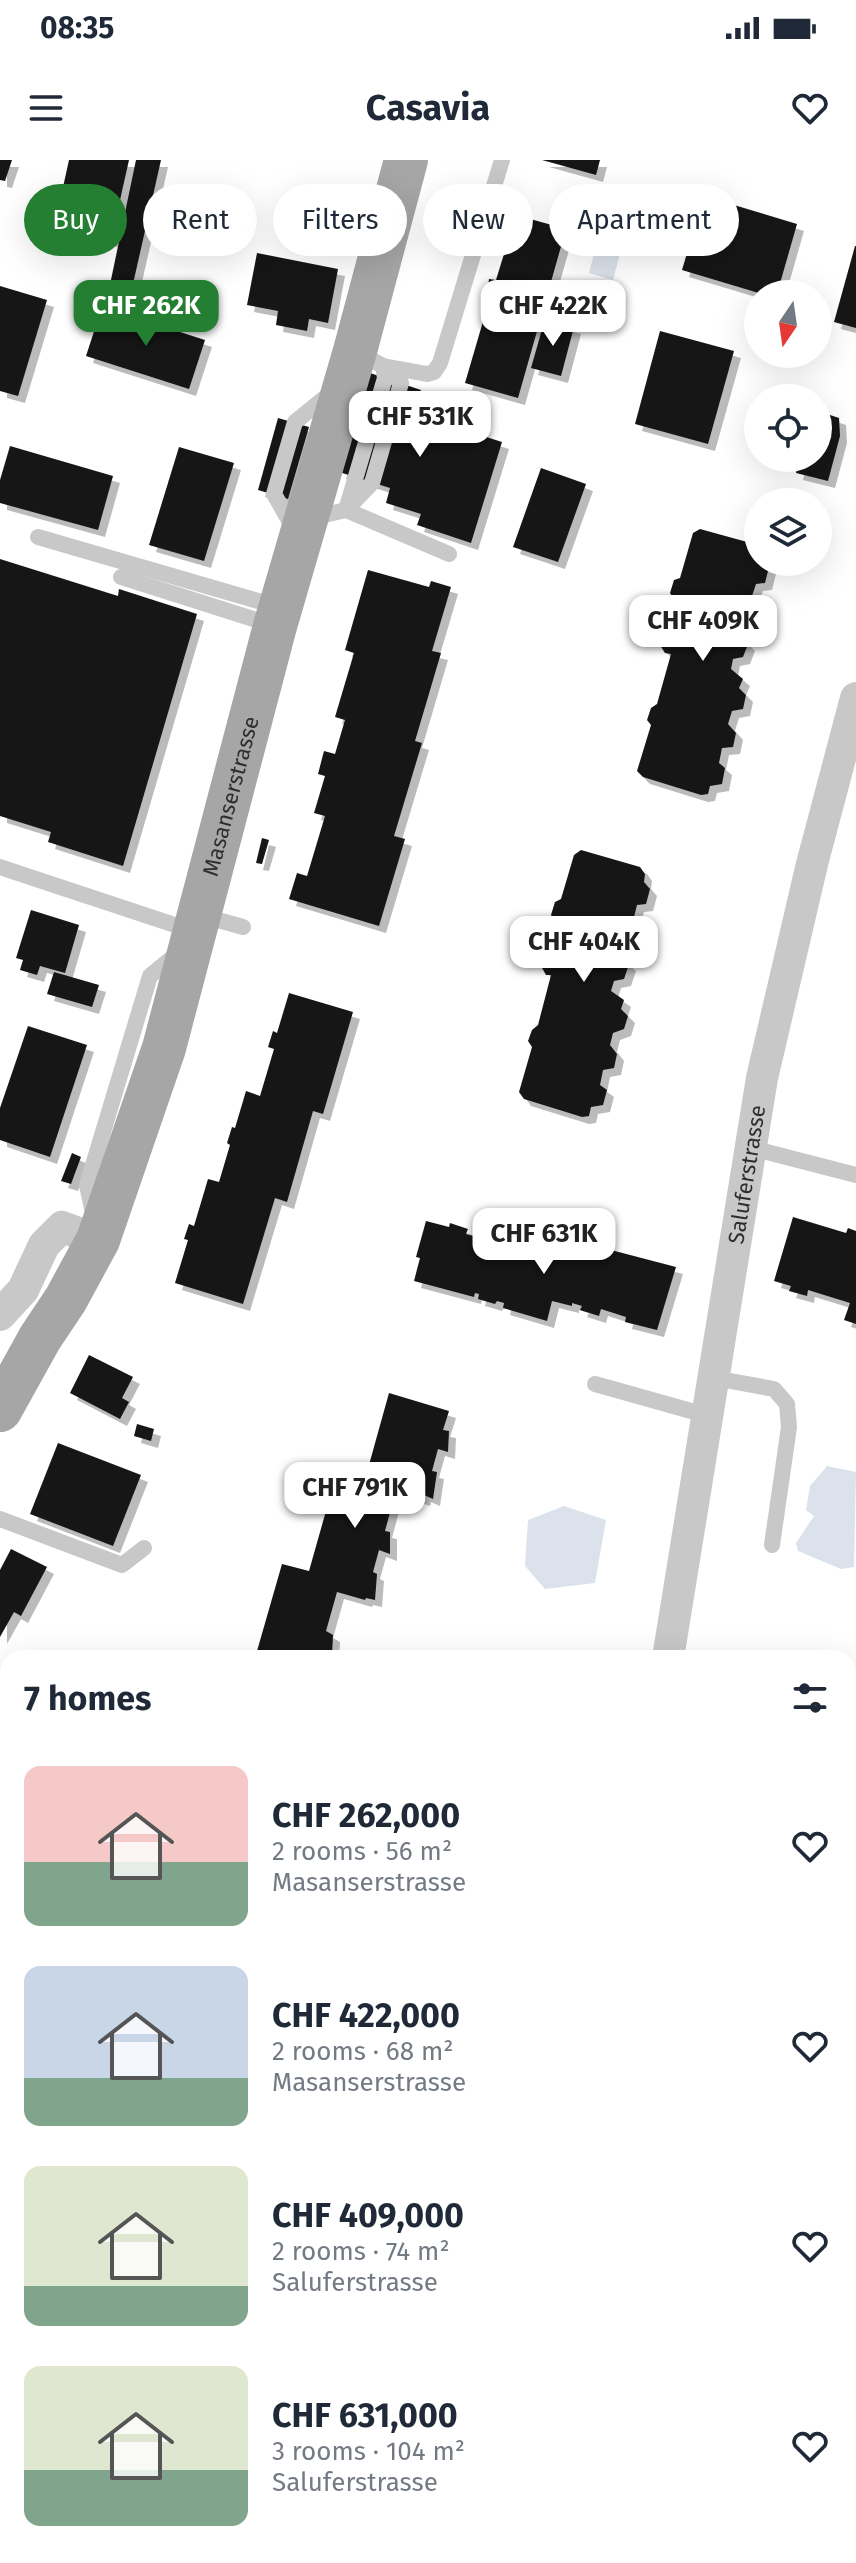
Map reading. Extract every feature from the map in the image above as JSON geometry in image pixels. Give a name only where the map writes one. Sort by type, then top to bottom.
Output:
[{"type":"main road","name":"Masanserstrasse","points":[[0,1410],[98,1240],[151,1090],[278,617],[317,523],[361,366],[406,160]]},
{"type":"street","name":"Saluferstrasse","points":[[669,1650],[762,1078],[793,942],[856,698]]},
{"type":"street","points":[[0,1315],[23,1290],[44,1245],[62,1227],[98,1240]]},
{"type":"lane","points":[[361,366],[427,374],[434,372],[440,363],[502,160]]},
{"type":"lane","points":[[317,523],[449,554]]},
{"type":"lane","points":[[38,537],[278,617]]},
{"type":"lane","points":[[121,577],[278,617]]},
{"type":"lane","points":[[0,867],[155,920],[195,929],[243,927]]},
{"type":"lane","points":[[751,1148],[856,1175]]},
{"type":"lane","points":[[714,1378],[774,1389],[787,1404],[789,1427],[772,1545]]},
{"type":"lane","points":[[595,1384],[709,1416]]},
{"type":"lane","points":[[0,1519],[122,1565],[144,1548]]},
{"type":"shaded area","points":[[594,256],[619,256],[613,280],[589,273]]},
{"type":"shaded area","points":[[827,1466],[856,1472],[854,1567],[841,1569],[798,1551],[796,1543],[814,1516],[806,1510],[810,1486]]},
{"type":"shaded area","points":[[564,1506],[606,1520],[595,1583],[545,1589],[525,1566],[528,1520]]},
{"type":"building","points":[[0,160],[12,160],[5,181],[0,180]]},
{"type":"building","points":[[69,160],[129,160],[124,184],[64,184]]},
{"type":"building","points":[[136,160],[161,160],[156,184],[143,184],[143,240],[128,306],[107,299],[116,256],[127,256],[127,203]]},
{"type":"building","points":[[542,160],[600,160],[596,175]]},
{"type":"building","points":[[739,207],[797,224],[781,280],[744,280],[744,289],[682,270],[686,256],[739,256]]},
{"type":"building","points":[[533,220],[549,224],[549,256],[558,256],[518,398],[465,383],[484,318],[489,279],[496,280],[503,256],[533,256]]},
{"type":"building","points":[[856,246],[856,328],[834,322]]},
{"type":"building","points":[[257,253],[338,269],[328,323],[309,319],[307,331],[276,325],[278,311],[247,305]]},
{"type":"building","points":[[0,286],[47,300],[18,396],[0,391]]},
{"type":"building","points":[[102,307],[205,340],[189,389],[86,356]]},
{"type":"building","points":[[545,319],[574,327],[561,376],[531,368]]},
{"type":"building","points":[[660,331],[734,351],[708,444],[635,424]]},
{"type":"building","points":[[370,373],[421,390],[414,414],[502,442],[471,543],[417,525],[421,514],[386,503],[390,488],[339,472]]},
{"type":"building","points":[[832,416],[839,418],[840,436],[832,466]]},
{"type":"building","points":[[278,418],[309,427],[288,499],[258,490]]},
{"type":"building","points":[[10,446],[113,476],[98,530],[0,503],[0,480]]},
{"type":"building","points":[[179,447],[234,463],[204,561],[149,545]]},
{"type":"building","points":[[541,468],[586,484],[558,562],[513,547]]},
{"type":"building","points":[[796,472],[830,472],[828,481]]},
{"type":"building","points":[[700,529],[744,541],[744,576],[767,576],[765,583],[756,584],[751,599],[759,606],[755,620],[745,622],[741,637],[748,644],[743,657],[733,659],[731,669],[743,679],[739,688],[746,695],[743,709],[732,711],[728,724],[736,733],[733,747],[722,748],[719,763],[725,768],[722,784],[710,786],[708,794],[701,795],[643,777],[637,771],[651,725],[647,720],[651,708],[657,704],[671,654],[665,653],[660,645],[674,599],[670,593],[674,580],[680,578],[693,533]]},
{"type":"building","points":[[0,559],[118,596],[119,589],[197,614],[123,866],[48,842],[51,832],[0,816]]},
{"type":"building","points":[[368,570],[429,587],[431,581],[451,587],[432,651],[441,653],[415,741],[422,743],[394,836],[405,839],[379,926],[289,899],[297,873],[307,876],[325,816],[314,813],[325,776],[318,774],[324,751],[335,754],[345,720],[335,717],[354,653],[345,650]]},
{"type":"building","points":[[262,838],[269,840],[262,864],[256,863]]},
{"type":"building","points":[[581,850],[640,867],[645,874],[644,882],[650,889],[646,904],[637,905],[633,921],[640,927],[636,941],[626,943],[622,958],[629,964],[624,979],[614,981],[611,991],[624,1000],[621,1009],[628,1016],[624,1029],[613,1033],[610,1045],[617,1054],[614,1068],[603,1070],[600,1085],[607,1090],[603,1105],[591,1107],[589,1116],[582,1117],[524,1099],[519,1092],[532,1047],[528,1041],[532,1030],[538,1025],[551,975],[546,975],[541,966],[555,921],[551,915],[555,902],[561,899],[574,855]]},
{"type":"building","points":[[31,910],[79,925],[65,973],[40,966],[37,975],[20,970],[23,960],[16,958]]},
{"type":"building","points":[[54,972],[99,985],[92,1007],[47,994]]},
{"type":"building","points":[[289,993],[353,1012],[323,1114],[313,1111],[287,1202],[275,1198],[243,1304],[175,1283],[188,1240],[184,1239],[189,1224],[194,1226],[208,1179],[219,1182],[230,1145],[227,1143],[246,1091],[260,1096],[274,1049],[268,1047],[273,1031],[277,1033]]},
{"type":"building","points":[[28,1026],[87,1045],[50,1157],[0,1140],[0,1108]]},
{"type":"building","points":[[72,1153],[81,1157],[71,1184],[61,1181]]},
{"type":"building","points":[[793,1217],[846,1233],[848,1228],[856,1231],[856,1324],[844,1320],[850,1303],[808,1290],[807,1296],[789,1291],[791,1286],[774,1281]]},
{"type":"building","points":[[426,1221],[449,1227],[450,1223],[468,1229],[466,1234],[488,1240],[489,1235],[505,1239],[504,1244],[523,1249],[525,1244],[545,1249],[544,1254],[564,1260],[569,1239],[676,1267],[657,1330],[625,1322],[626,1317],[601,1309],[599,1316],[580,1310],[582,1306],[552,1301],[547,1321],[503,1308],[504,1303],[478,1299],[479,1294],[475,1293],[474,1297],[414,1281],[420,1258],[416,1257]]},
{"type":"building","points":[[89,1355],[133,1377],[122,1398],[129,1402],[120,1419],[70,1393]]},
{"type":"building","points":[[389,1393],[449,1411],[443,1430],[449,1431],[448,1452],[438,1449],[432,1471],[437,1472],[433,1499],[396,1490],[385,1531],[390,1532],[390,1554],[379,1550],[373,1572],[377,1574],[375,1600],[337,1592],[326,1631],[333,1635],[332,1650],[257,1650],[282,1564],[309,1571],[339,1465],[367,1472]]},
{"type":"building","points":[[137,1424],[154,1429],[151,1441],[134,1436]]},
{"type":"building","points":[[58,1443],[141,1475],[113,1546],[30,1514]]},
{"type":"building","points":[[11,1549],[47,1567],[21,1616],[14,1612],[0,1637],[0,1570]]}]
